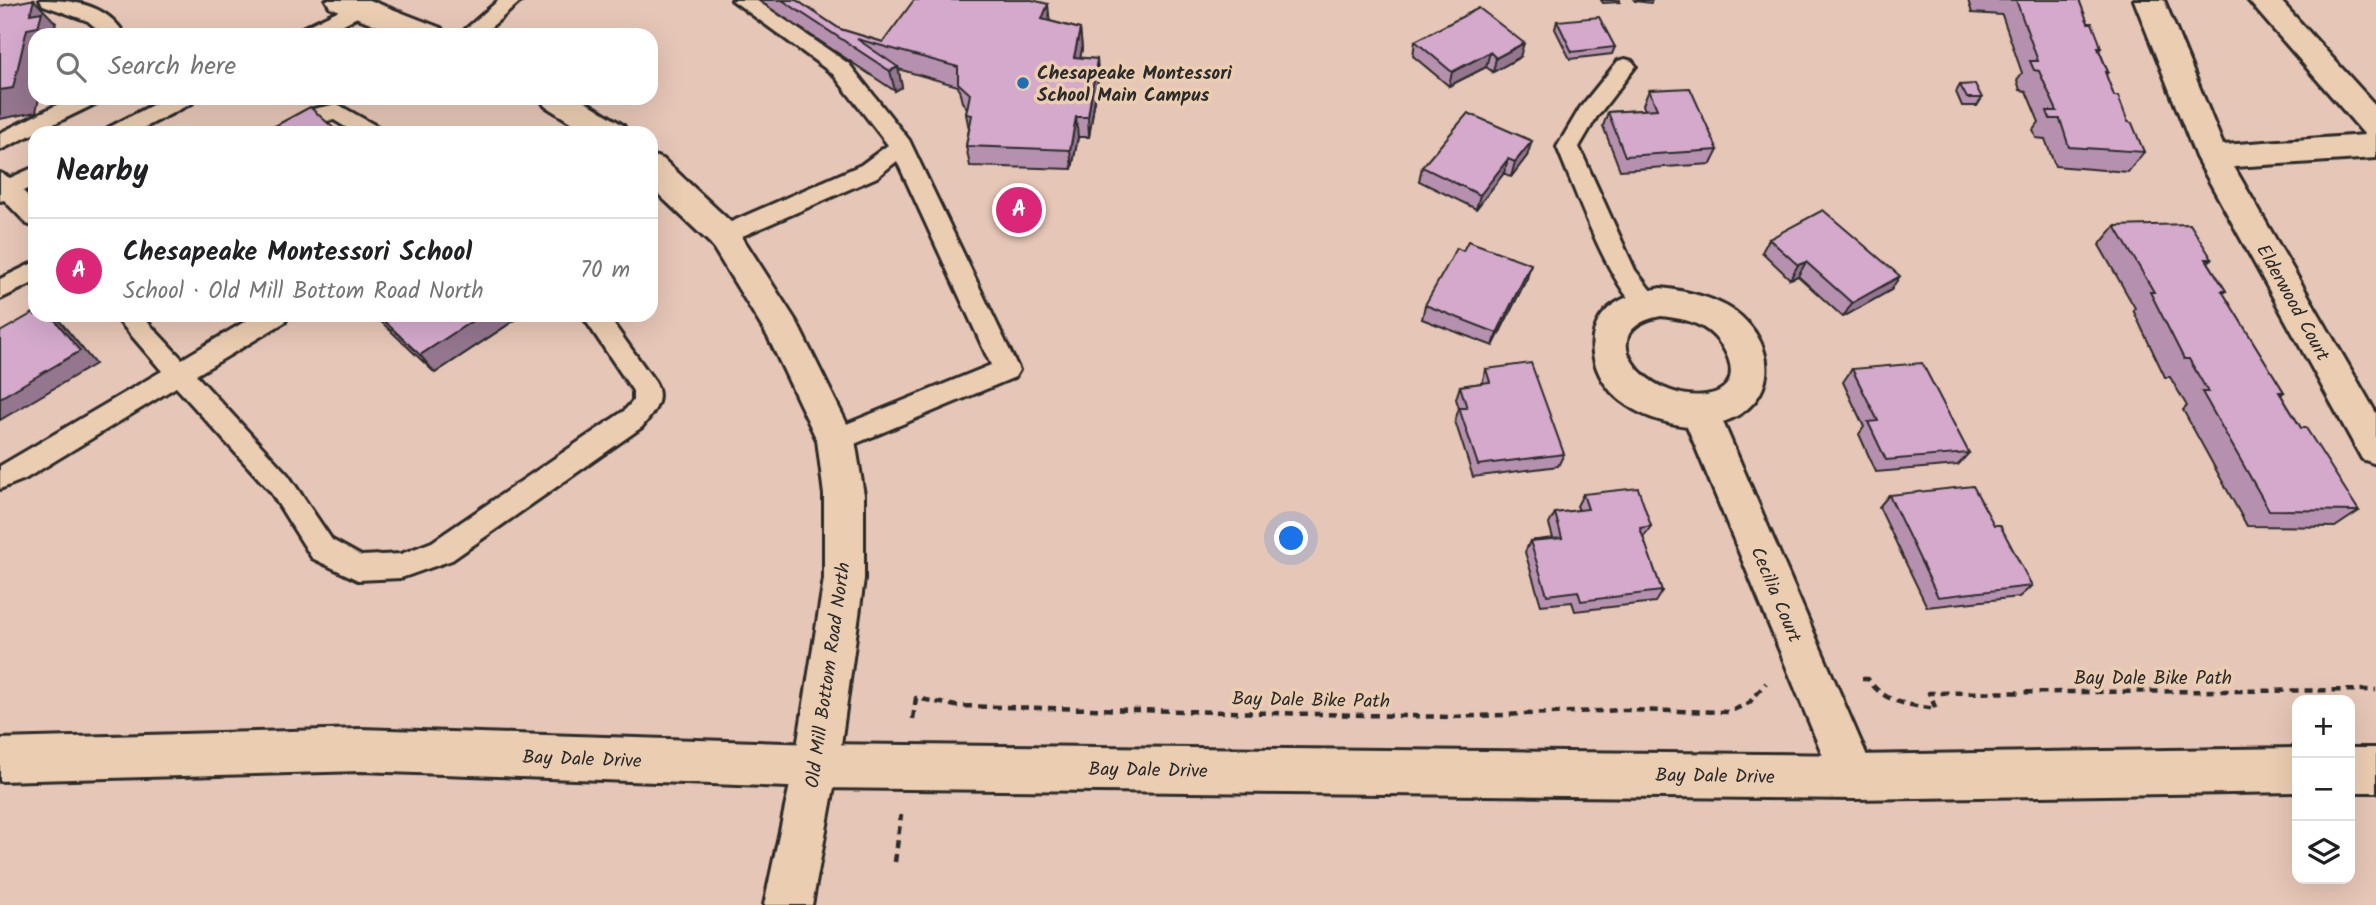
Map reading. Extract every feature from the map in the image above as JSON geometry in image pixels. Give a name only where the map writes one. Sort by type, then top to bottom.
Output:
[{"type":"street","name":"Elderwood Court","points":[[2149,0],[2212,157],[2376,448]]},
{"type":"street","points":[[2263,0],[2376,127]]},
{"type":"street","points":[[351,3],[413,28]]},
{"type":"street","points":[[567,105],[601,126]]},
{"type":"street","points":[[2212,157],[2376,146]]},
{"type":"street","name":"Old Mill Bottom Road North","points":[[658,174],[723,235],[783,331],[836,440],[844,495],[844,579],[816,766],[788,905]]},
{"type":"street","points":[[1649,304],[1684,304],[1707,312],[1724,323],[1740,340],[1748,359],[1749,375],[1741,392],[1726,405],[1700,412],[1676,411],[1652,402],[1631,388],[1621,377],[1611,358],[1609,339],[1616,323],[1630,311],[1649,304]]},
{"type":"street","name":"Cecilia Court","points":[[1700,412],[1854,777]]},
{"type":"street","name":"Bay Dale Drive","points":[[0,760],[361,750],[816,766],[1854,777],[2292,770]]},
{"type":"street","points":[[2355,770],[2376,770]]},
{"type":"lane","points":[[50,0],[96,16],[111,28]]},
{"type":"lane","points":[[478,28],[512,0]]},
{"type":"lane","points":[[742,0],[841,69],[901,146],[1006,370],[836,440]]},
{"type":"lane","points":[[316,28],[351,3]]},
{"type":"lane","points":[[1625,66],[1588,113],[1568,147],[1625,275],[1649,304]]},
{"type":"lane","points":[[32,126],[75,105]]},
{"type":"lane","points":[[130,126],[170,105]]},
{"type":"lane","points":[[298,126],[321,114],[337,112],[360,126]]},
{"type":"lane","points":[[0,142],[28,128]]},
{"type":"lane","points":[[723,235],[869,171],[901,146]]},
{"type":"lane","points":[[28,178],[2,188],[28,212]]},
{"type":"lane","points":[[0,290],[28,275]]},
{"type":"lane","points":[[132,322],[279,483],[321,549],[358,568],[401,566],[442,551],[633,419],[646,404],[646,389],[599,322]]},
{"type":"lane","points":[[0,478],[16,471],[264,322]]},
{"type":"path","name":"Bay Dale Bike Path","points":[[1929,693],[2376,690]]},
{"type":"path","name":"Bay Dale Bike Path","points":[[916,698],[956,706],[1452,717],[1624,710],[1706,712]]},
{"type":"building","points":[[34,0],[30,14],[42,12],[38,27],[27,29],[13,88],[0,90],[0,6]]},
{"type":"building","name":"Chesapeake Montessori School Main Campus","points":[[782,0],[796,0],[840,29],[883,42],[914,0],[1032,0],[1048,4],[1042,19],[1080,29],[1074,57],[1097,59],[1088,117],[1076,117],[1070,150],[966,146],[972,115],[966,114],[970,94],[958,83],[958,67],[857,39],[898,67],[890,71]]},
{"type":"building","points":[[2016,0],[2079,0],[2099,41],[2101,48],[2098,48],[2114,96],[2118,96],[2144,152],[2069,147],[2060,119],[2050,119],[2047,111],[2057,111],[2039,71],[2034,70],[2030,61],[2038,61]]},
{"type":"building","points":[[1479,8],[1524,43],[1496,58],[1490,52],[1452,72],[1415,41]]},
{"type":"building","points":[[1599,17],[1615,47],[1572,52],[1557,21]]},
{"type":"building","points":[[1975,84],[1982,98],[1967,98],[1960,85]]},
{"type":"building","points":[[1690,88],[1718,150],[1625,156],[1608,112],[1657,109],[1649,90]]},
{"type":"building","points":[[310,107],[331,126],[275,126]]},
{"type":"building","points":[[1468,113],[1532,141],[1515,162],[1508,159],[1480,195],[1422,167]]},
{"type":"building","points":[[1823,210],[1900,276],[1852,303],[1806,262],[1798,265],[1769,239]]},
{"type":"building","points":[[2190,224],[2212,259],[2206,259],[2226,291],[2222,291],[2284,392],[2279,392],[2301,428],[2306,428],[2359,511],[2269,510],[2202,392],[2208,392],[2189,359],[2184,359],[2150,292],[2154,292],[2115,226]]},
{"type":"building","points":[[1468,241],[1531,264],[1497,333],[1425,305],[1457,248],[1463,251]]},
{"type":"building","points":[[28,316],[28,322],[57,322],[80,351],[0,398],[0,332]]},
{"type":"building","points":[[385,322],[470,322],[420,355]]},
{"type":"building","points":[[1531,363],[1564,454],[1478,465],[1459,408],[1467,408],[1460,386],[1490,382],[1486,369]]},
{"type":"building","points":[[1922,363],[1969,453],[1886,460],[1868,422],[1878,421],[1852,369]]},
{"type":"building","points":[[1973,486],[1994,525],[2000,525],[2032,586],[1938,597],[1889,495]]},
{"type":"building","points":[[1638,488],[1651,526],[1640,528],[1662,591],[1581,601],[1578,591],[1547,595],[1530,541],[1562,538],[1555,513],[1588,509],[1583,494]]},
{"type":"place","name":"Chesapeake Montessori School Main Campus","points":[[1023,83]]},
{"type":"place","name":"Chesapeake Montessori School","points":[[1019,210]]}]
